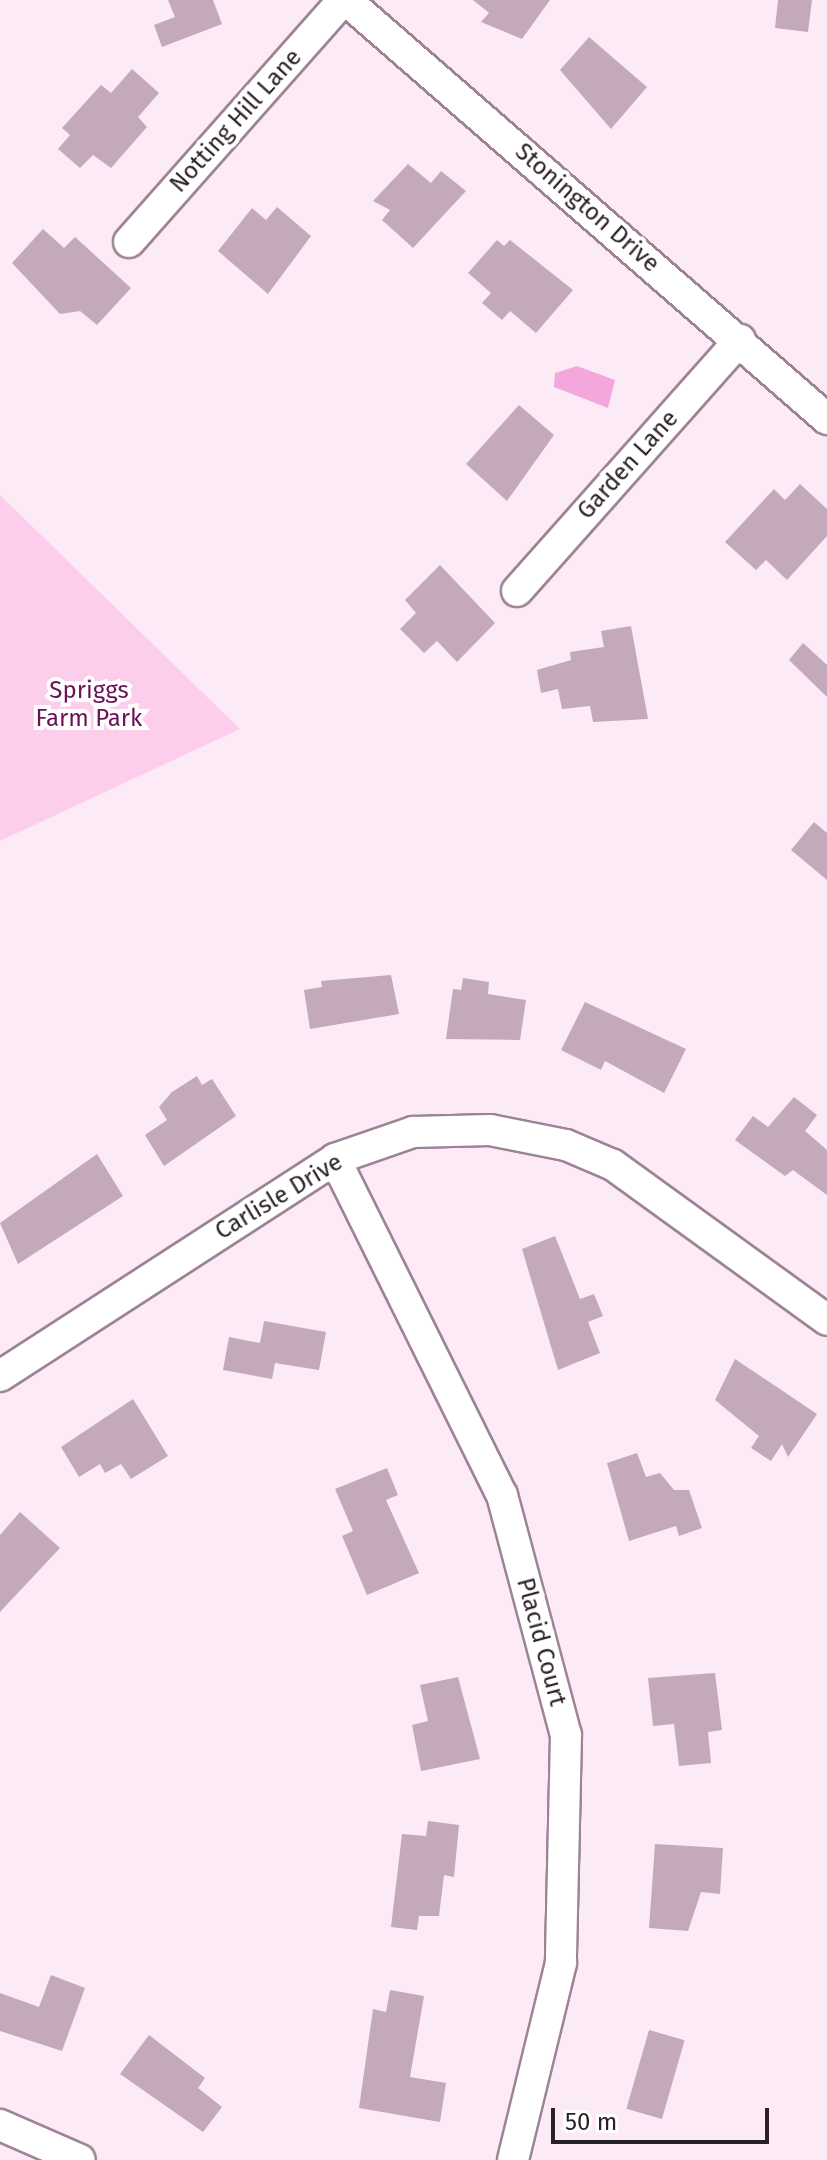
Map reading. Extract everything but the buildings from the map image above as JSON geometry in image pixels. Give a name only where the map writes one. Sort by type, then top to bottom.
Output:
[{"type":"street","name":"Notting Hill Lane","points":[[129,242],[344,0]]},
{"type":"street","name":"Stonington Drive","points":[[344,0],[740,340],[827,419]]},
{"type":"street","name":"Garden Lane","points":[[517,591],[740,340]]},
{"type":"street","name":"Carlisle Drive","points":[[0,1376],[335,1159],[413,1132],[490,1130],[566,1145],[673,1202],[827,1320]]},
{"type":"street","name":"Placid Court","points":[[335,1159],[502,1495],[566,1735],[561,1963],[513,2160]]},
{"type":"street","points":[[0,2125],[80,2160]]},
{"type":"green space","name":"Spriggs Farm Park","points":[[0,495],[240,729],[0,841]]},
{"type":"shaded area","points":[[577,366],[615,380],[608,408],[554,387],[555,373]]}]
